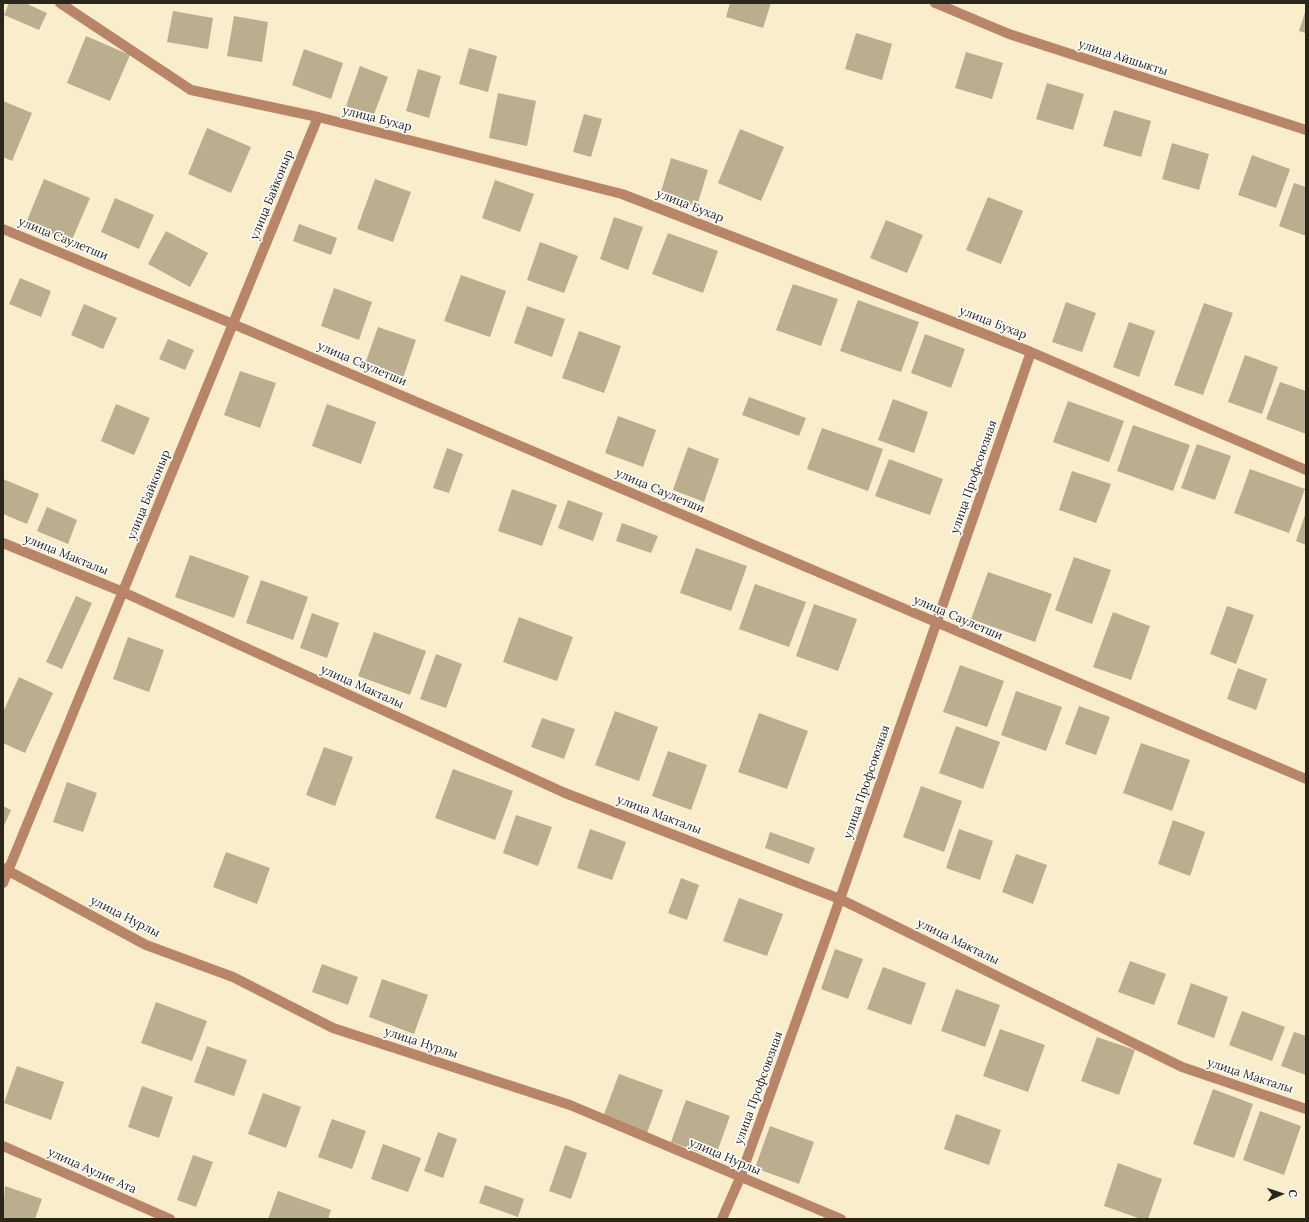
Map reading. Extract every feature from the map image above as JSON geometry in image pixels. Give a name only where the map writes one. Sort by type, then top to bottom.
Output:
[{"type":"street","name":"улица Бухар","points":[[60,3],[191,90],[318,117],[622,194],[1031,352],[1306,470]]},
{"type":"street","name":"улица Айшыкты","points":[[935,3],[1009,34],[1306,130]]},
{"type":"street","name":"улица Байконыр","points":[[3,882],[6,869],[123,592],[318,117]]},
{"type":"street","name":"улица Саулетши","points":[[3,229],[233,324],[1306,779]]},
{"type":"street","name":"улица Профсоюзная","points":[[722,1219],[740,1178],[840,899],[1031,352]]},
{"type":"street","name":"улица Макталы","points":[[3,543],[123,592],[565,793],[840,899],[1182,1067],[1306,1109]]},
{"type":"street","name":"улица Нурлы","points":[[6,869],[146,945],[233,977],[333,1028],[570,1105],[740,1178],[841,1219]]},
{"type":"street","name":"улица Аулие Ата","points":[[3,1146],[170,1219]]},
{"type":"building","points":[[9,3],[25,3],[47,13],[39,30],[4,15]]},
{"type":"building","points":[[730,3],[771,3],[763,28],[726,17]]},
{"type":"building","points":[[1306,9],[1306,33],[1299,31]]},
{"type":"building","points":[[173,11],[213,18],[208,49],[167,42]]},
{"type":"building","points":[[234,16],[268,22],[262,62],[227,56]]},
{"type":"building","points":[[856,33],[892,44],[882,80],[845,69]]},
{"type":"building","points":[[86,36],[130,55],[110,101],[67,83]]},
{"type":"building","points":[[469,48],[497,56],[488,92],[459,84]]},
{"type":"building","points":[[304,49],[343,63],[331,99],[292,85]]},
{"type":"building","points":[[966,52],[1003,63],[992,99],[955,88]]},
{"type":"building","points":[[360,66],[388,77],[373,117],[346,106]]},
{"type":"building","points":[[418,69],[441,76],[429,118],[406,111]]},
{"type":"building","points":[[1047,83],[1084,94],[1073,130],[1036,119]]},
{"type":"building","points":[[498,93],[536,101],[527,146],[489,138]]},
{"type":"building","points":[[3,101],[32,113],[12,161],[3,157]]},
{"type":"building","points":[[1114,110],[1151,121],[1141,157],[1103,146]]},
{"type":"building","points":[[584,114],[602,119],[591,157],[573,152]]},
{"type":"building","points":[[207,128],[251,147],[231,193],[188,174]]},
{"type":"building","points":[[740,129],[784,147],[761,201],[718,183]]},
{"type":"building","points":[[1172,143],[1209,154],[1199,190],[1162,179]]},
{"type":"building","points":[[1252,155],[1290,169],[1276,208],[1238,195]]},
{"type":"building","points":[[671,158],[708,170],[697,206],[660,195]]},
{"type":"building","points":[[44,179],[90,198],[71,242],[26,223]]},
{"type":"building","points":[[375,179],[411,192],[393,242],[357,229]]},
{"type":"building","points":[[495,180],[534,194],[520,232],[482,218]]},
{"type":"building","points":[[1294,183],[1306,187],[1306,236],[1279,226]]},
{"type":"building","points":[[988,197],[1023,211],[1001,264],[966,250]]},
{"type":"building","points":[[115,198],[154,215],[139,249],[101,232]]},
{"type":"building","points":[[614,217],[643,227],[628,270],[600,259]]},
{"type":"building","points":[[886,220],[923,235],[907,273],[870,258]]},
{"type":"building","points":[[299,224],[337,238],[331,255],[293,241]]},
{"type":"building","points":[[166,231],[208,253],[190,287],[148,264]]},
{"type":"building","points":[[668,233],[718,251],[703,293],[652,274]]},
{"type":"building","points":[[540,242],[578,256],[564,293],[527,280]]},
{"type":"building","points":[[461,275],[506,291],[490,337],[444,321]]},
{"type":"building","points":[[20,278],[51,291],[41,317],[9,304]]},
{"type":"building","points":[[793,284],[838,299],[821,346],[776,330]]},
{"type":"building","points":[[334,288],[372,302],[359,340],[321,326]]},
{"type":"building","points":[[858,300],[919,322],[901,372],[840,351]]},
{"type":"building","points":[[1066,302],[1096,313],[1082,352],[1052,342]]},
{"type":"building","points":[[1204,303],[1233,313],[1203,395],[1174,385]]},
{"type":"building","points":[[84,304],[117,318],[103,349],[71,335]]},
{"type":"building","points":[[527,306],[565,319],[552,357],[514,343]]},
{"type":"building","points":[[1129,322],[1155,331],[1139,377],[1113,367]]},
{"type":"building","points":[[378,327],[416,340],[403,378],[365,364]]},
{"type":"building","points":[[579,331],[621,346],[604,393],[562,378]]},
{"type":"building","points":[[925,334],[965,349],[951,388],[911,373]]},
{"type":"building","points":[[168,339],[194,350],[185,370],[159,359]]},
{"type":"building","points":[[1245,355],[1278,367],[1262,414],[1228,402]]},
{"type":"building","points":[[240,371],[276,383],[260,428],[224,415]]},
{"type":"building","points":[[1280,382],[1306,391],[1306,434],[1266,419]]},
{"type":"building","points":[[749,397],[806,418],[799,436],[742,415]]},
{"type":"building","points":[[893,399],[928,412],[914,453],[878,440]]},
{"type":"building","points":[[1068,401],[1124,421],[1109,462],[1053,442]]},
{"type":"building","points":[[116,404],[150,418],[134,455],[101,441]]},
{"type":"building","points":[[327,404],[376,422],[361,464],[312,446]]},
{"type":"building","points":[[618,416],[656,430],[643,467],[605,453]]},
{"type":"building","points":[[1133,425],[1190,445],[1173,491],[1117,471]]},
{"type":"building","points":[[822,428],[883,449],[868,491],[807,469]]},
{"type":"building","points":[[1197,444],[1231,456],[1215,500],[1181,488]]},
{"type":"building","points":[[688,447],[719,459],[704,502],[673,490]]},
{"type":"building","points":[[447,448],[463,454],[449,493],[433,488]]},
{"type":"building","points":[[889,459],[943,479],[930,515],[875,496]]},
{"type":"building","points":[[1250,469],[1305,489],[1289,533],[1234,513]]},
{"type":"building","points":[[1072,471],[1111,484],[1096,523],[1059,510]]},
{"type":"building","points":[[3,479],[39,494],[27,524],[3,514]]},
{"type":"building","points":[[512,489],[557,505],[542,546],[498,531]]},
{"type":"building","points":[[568,500],[603,513],[593,541],[558,528]]},
{"type":"building","points":[[47,507],[77,520],[68,544],[37,531]]},
{"type":"building","points":[[1306,512],[1306,545],[1296,541]]},
{"type":"building","points":[[622,523],[658,536],[651,553],[616,541]]},
{"type":"building","points":[[696,548],[747,566],[731,611],[680,593]]},
{"type":"building","points":[[190,555],[249,576],[234,618],[175,597]]},
{"type":"building","points":[[1074,557],[1111,570],[1092,624],[1055,610]]},
{"type":"building","points":[[988,572],[1052,594],[1035,642],[971,619]]},
{"type":"building","points":[[261,580],[308,597],[293,640],[246,623]]},
{"type":"building","points":[[755,584],[806,602],[789,647],[739,629]]},
{"type":"building","points":[[76,596],[92,603],[62,669],[46,662]]},
{"type":"building","points":[[814,604],[857,619],[838,671],[796,656]]},
{"type":"building","points":[[1227,606],[1254,615],[1236,664],[1210,654]]},
{"type":"building","points":[[1113,612],[1150,626],[1131,680],[1093,667]]},
{"type":"building","points":[[312,613],[339,623],[327,658],[300,648]]},
{"type":"building","points":[[519,617],[573,637],[557,681],[503,662]]},
{"type":"building","points":[[374,632],[426,651],[410,695],[358,676]]},
{"type":"building","points":[[128,637],[164,650],[149,692],[113,679]]},
{"type":"building","points":[[436,654],[462,664],[446,708],[420,699]]},
{"type":"building","points":[[960,665],[1004,681],[987,727],[943,712]]},
{"type":"building","points":[[1238,668],[1267,679],[1256,710],[1227,699]]},
{"type":"building","points":[[19,677],[53,693],[25,753],[3,743],[3,712]]},
{"type":"building","points":[[1016,691],[1062,707],[1046,751],[1001,735]]},
{"type":"building","points":[[1079,706],[1110,717],[1096,755],[1065,744]]},
{"type":"building","points":[[615,711],[658,727],[639,781],[595,765]]},
{"type":"building","points":[[759,713],[808,731],[787,789],[738,772]]},
{"type":"building","points":[[542,718],[575,729],[564,759],[531,747]]},
{"type":"building","points":[[956,726],[1000,742],[983,789],[939,773]]},
{"type":"building","points":[[1141,743],[1190,760],[1172,811],[1123,793]]},
{"type":"building","points":[[324,747],[353,757],[335,806],[306,795]]},
{"type":"building","points":[[668,751],[707,765],[691,810],[652,796]]},
{"type":"building","points":[[453,769],[513,791],[495,840],[435,818]]},
{"type":"building","points":[[67,782],[97,793],[83,832],[53,822]]},
{"type":"building","points":[[921,786],[962,801],[944,852],[903,837]]},
{"type":"building","points":[[3,806],[11,810],[3,828]]},
{"type":"building","points":[[516,815],[552,827],[538,866],[503,853]]},
{"type":"building","points":[[1173,820],[1205,832],[1190,876],[1158,864]]},
{"type":"building","points":[[590,829],[626,842],[612,880],[577,868]]},
{"type":"building","points":[[959,829],[993,841],[980,880],[946,868]]},
{"type":"building","points":[[770,832],[815,848],[809,864],[765,848]]},
{"type":"building","points":[[226,852],[270,868],[257,904],[213,887]]},
{"type":"building","points":[[1016,854],[1047,865],[1033,904],[1002,892]]},
{"type":"building","points":[[681,878],[699,885],[687,920],[668,913]]},
{"type":"building","points":[[739,898],[783,914],[767,956],[723,941]]},
{"type":"building","points":[[835,949],[863,959],[848,999],[821,989]]},
{"type":"building","points":[[1130,961],[1166,974],[1154,1005],[1118,992]]},
{"type":"building","points":[[322,964],[358,977],[348,1005],[312,992]]},
{"type":"building","points":[[883,967],[926,983],[911,1025],[867,1009]]},
{"type":"building","points":[[382,979],[428,995],[414,1034],[369,1017]]},
{"type":"building","points":[[1191,983],[1228,997],[1214,1038],[1177,1024]]},
{"type":"building","points":[[956,989],[1000,1005],[985,1047],[941,1031]]},
{"type":"building","points":[[156,1002],[207,1021],[192,1061],[141,1043]]},
{"type":"building","points":[[1242,1011],[1285,1027],[1272,1061],[1229,1045]]},
{"type":"building","points":[[1000,1029],[1045,1045],[1028,1092],[983,1076]]},
{"type":"building","points":[[1294,1032],[1306,1036],[1306,1075],[1281,1066]]},
{"type":"building","points":[[1097,1037],[1135,1050],[1119,1095],[1081,1081]]},
{"type":"building","points":[[207,1046],[247,1060],[234,1096],[194,1082]]},
{"type":"building","points":[[17,1066],[64,1082],[51,1120],[4,1103]]},
{"type":"building","points":[[619,1074],[663,1090],[647,1133],[603,1117]]},
{"type":"building","points":[[142,1086],[173,1097],[159,1138],[128,1127]]},
{"type":"building","points":[[1213,1089],[1253,1104],[1234,1158],[1193,1144]]},
{"type":"building","points":[[263,1093],[301,1107],[286,1148],[248,1134]]},
{"type":"building","points":[[686,1100],[730,1116],[715,1158],[671,1142]]},
{"type":"building","points":[[1260,1111],[1301,1126],[1284,1175],[1243,1160]]},
{"type":"building","points":[[956,1114],[1001,1130],[989,1165],[944,1149]]},
{"type":"building","points":[[332,1119],[366,1131],[352,1169],[318,1157]]},
{"type":"building","points":[[770,1126],[814,1142],[799,1184],[755,1168]]},
{"type":"building","points":[[438,1132],[457,1139],[443,1178],[424,1171]]},
{"type":"building","points":[[383,1144],[421,1158],[408,1192],[371,1179]]},
{"type":"building","points":[[565,1145],[587,1153],[571,1199],[549,1191]]},
{"type":"building","points":[[193,1155],[213,1162],[196,1207],[177,1200]]},
{"type":"building","points":[[1118,1163],[1162,1179],[1148,1219],[1141,1219],[1104,1206]]},
{"type":"building","points":[[485,1185],[524,1199],[518,1217],[479,1203]]},
{"type":"building","points":[[5,1186],[42,1199],[35,1219],[8,1219],[3,1217]]},
{"type":"building","points":[[278,1191],[331,1210],[328,1219],[268,1219]]}]
